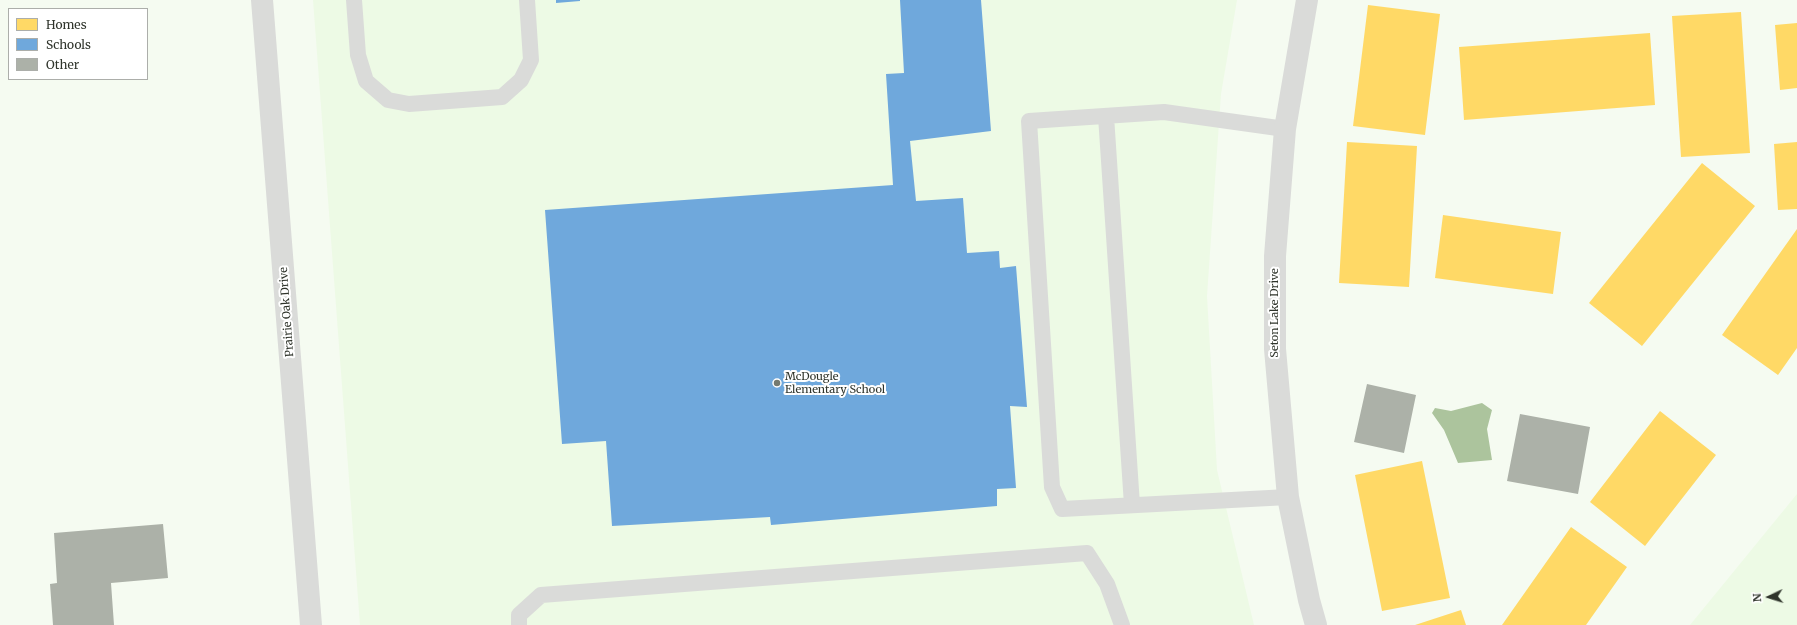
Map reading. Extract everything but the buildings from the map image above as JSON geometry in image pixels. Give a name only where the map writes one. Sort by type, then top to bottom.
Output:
[{"type":"street","name":"Prairie Oak Drive","points":[[262,0],[311,625]]},
{"type":"street","name":"Seton Lake Drive","points":[[1307,0],[1286,129],[1275,256],[1274,349],[1288,497],[1309,600],[1316,625]]},
{"type":"lane","points":[[354,0],[358,55],[366,81],[388,100],[409,104],[502,97],[521,80],[531,60],[527,0]]},
{"type":"lane","points":[[1286,129],[1164,112],[1029,121],[1052,487],[1062,509],[1288,497]]},
{"type":"lane","points":[[1106,116],[1132,505]]},
{"type":"lane","points":[[519,625],[519,615],[541,595],[1087,553],[1107,584],[1122,625]]},
{"type":"shaded area","name":"McDougle Elementary School","points":[[313,0],[1237,0],[1221,94],[1207,296],[1217,470],[1254,625],[360,625]]},
{"type":"shaded area","points":[[1482,403],[1492,410],[1487,429],[1492,460],[1458,463],[1444,430],[1432,413],[1435,408],[1451,411]]},
{"type":"shaded area","points":[[1797,494],[1797,625],[1690,625]]},
{"type":"place","name":"McDougle Elementary School","points":[[777,383]]}]
